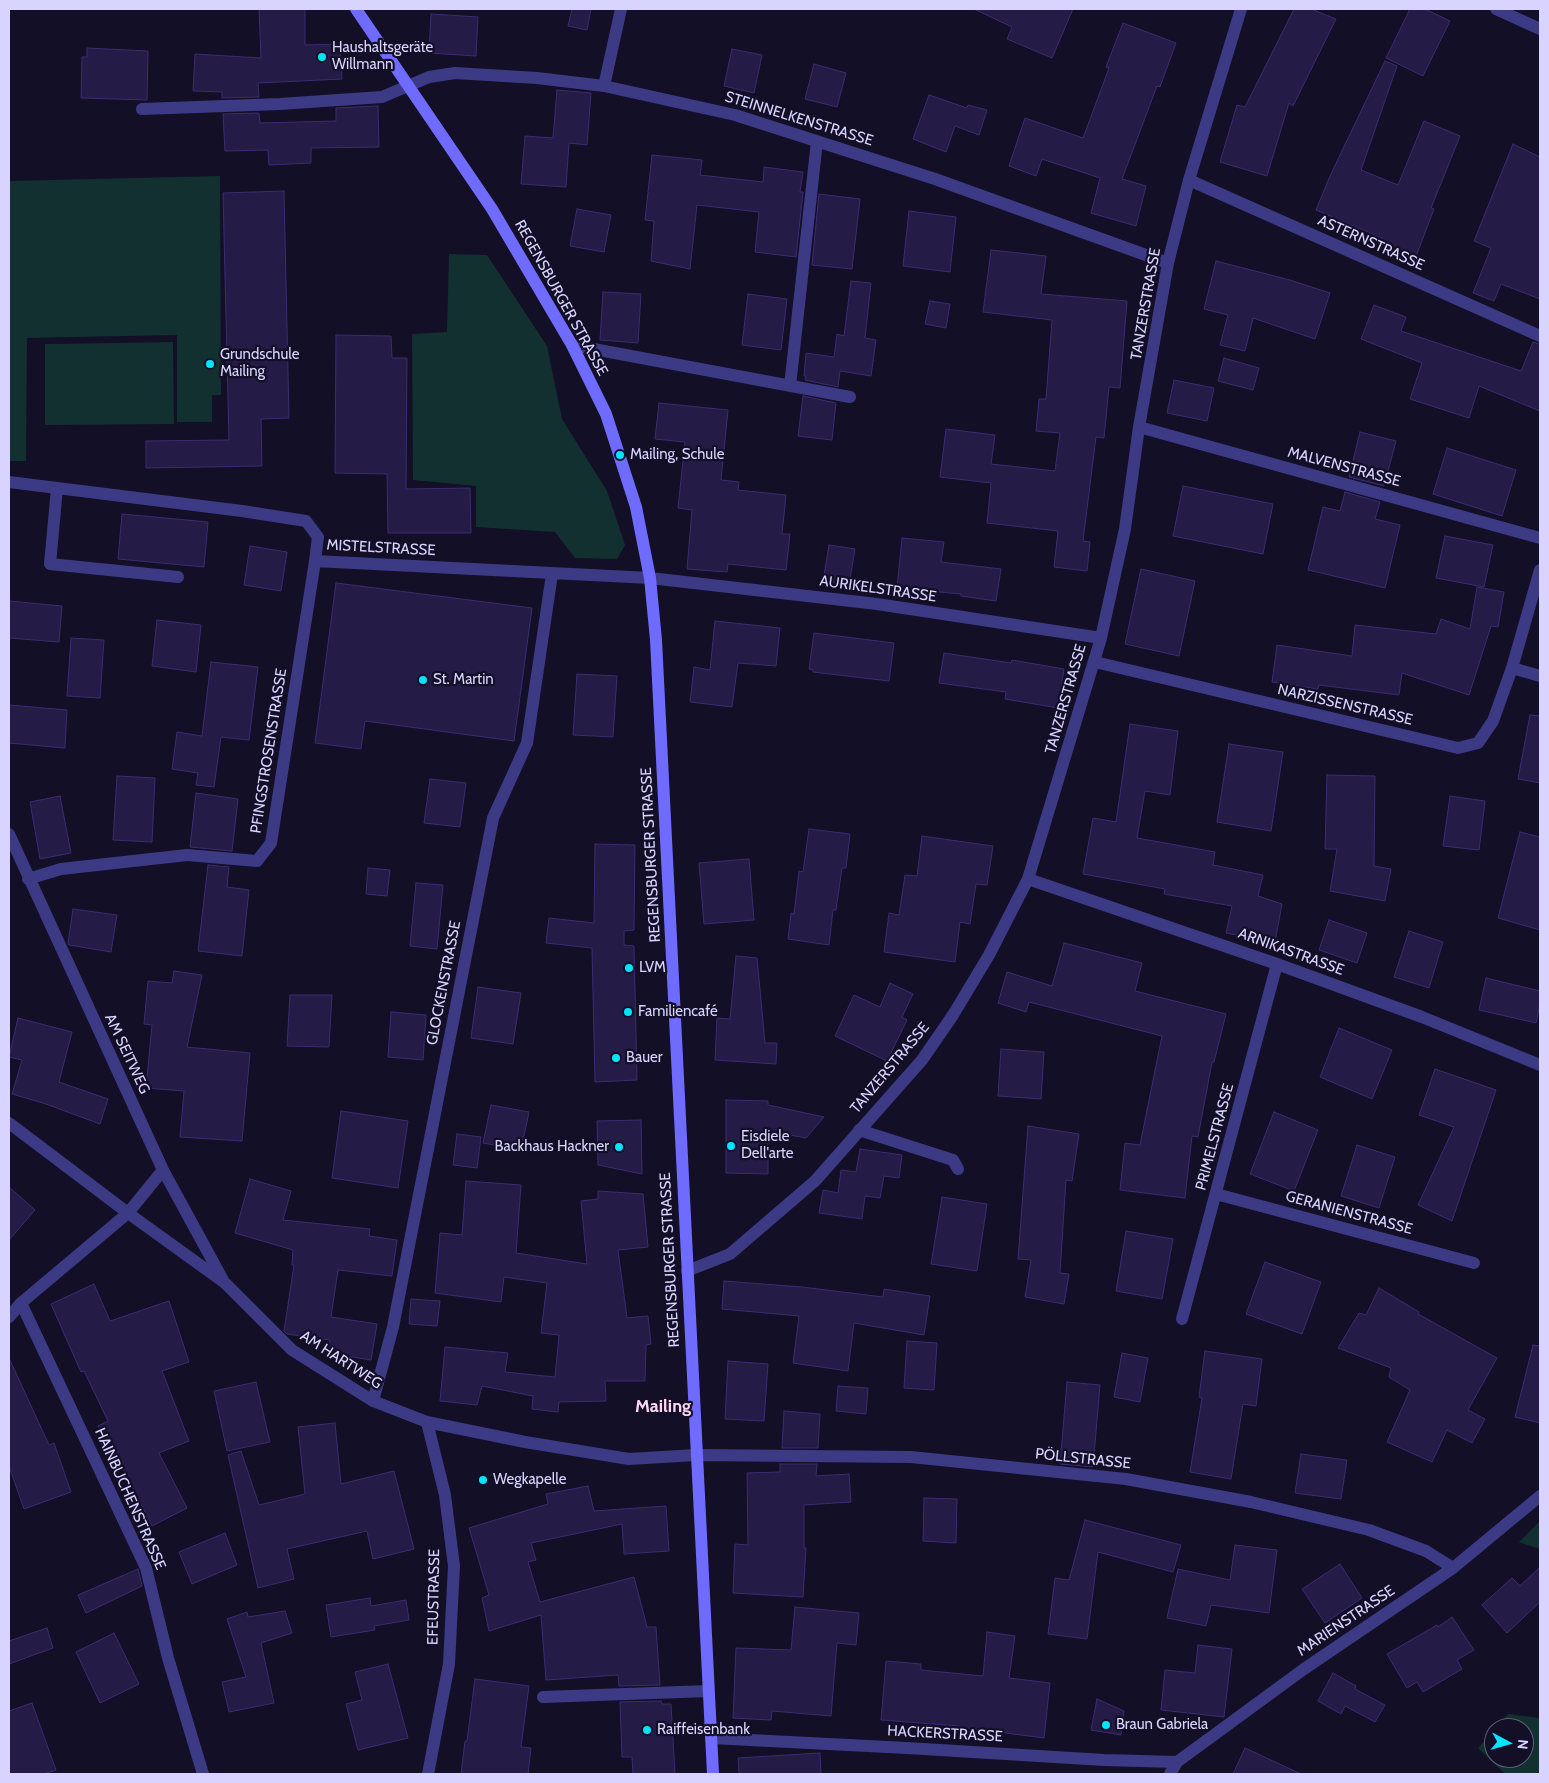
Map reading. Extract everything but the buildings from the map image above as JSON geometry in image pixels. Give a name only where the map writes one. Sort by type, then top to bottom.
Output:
[{"type":"street","name":"REGENSBURGER STRASSE","points":[[356,9],[492,209],[572,345],[606,414],[636,507],[650,578],[656,640],[713,1774]]},
{"type":"street","points":[[604,86],[620,9]]},
{"type":"street","name":"TANZERSTRASSE","points":[[687,1271],[730,1254],[815,1181],[922,1060],[953,1015],[989,955],[1028,879],[1095,662],[1125,529],[1139,427],[1168,263],[1189,180],[1240,9]]},
{"type":"street","points":[[1496,9],[1540,29]]},
{"type":"street","name":"STEINNELKENSTRASSE","points":[[408,86],[429,76],[455,72],[537,78],[604,86],[735,115],[935,179],[1168,263]]},
{"type":"street","points":[[142,109],[280,104],[382,97],[408,86]]},
{"type":"street","points":[[790,386],[817,141]]},
{"type":"street","name":"ASTERNSTRASSE","points":[[1189,180],[1540,336]]},
{"type":"street","points":[[572,345],[850,397]]},
{"type":"street","name":"MALVENSTRASSE","points":[[1139,427],[1540,538]]},
{"type":"street","name":"MISTELSTRASSE","points":[[9,482],[242,511],[306,521],[318,537],[315,561],[650,578]]},
{"type":"street","points":[[57,488],[50,564],[178,577]]},
{"type":"street","name":"PFINGSTROSENSTRASSE","points":[[28,879],[61,869],[186,855],[257,861],[271,843],[315,561]]},
{"type":"street","name":"NARZISSENSTRASSE","points":[[1095,662],[1458,748],[1478,743],[1493,722],[1512,668],[1540,570]]},
{"type":"street","name":"GLOCKENSTRASSE","points":[[373,1401],[393,1327],[493,818],[527,743],[552,574]]},
{"type":"street","name":"AURIKELSTRASSE","points":[[650,578],[877,604],[1100,638]]},
{"type":"street","points":[[1512,668],[1540,676]]},
{"type":"street","name":"AM SEITWEG","points":[[9,834],[163,1170],[224,1283]]},
{"type":"street","name":"ARNIKASTRASSE","points":[[1028,879],[1277,964],[1422,1017],[1540,1065]]},
{"type":"street","name":"PRIMELSTRASSE","points":[[1182,1318],[1277,964]]},
{"type":"street","name":"AM HARTWEG","points":[[9,1123],[224,1283],[292,1350],[373,1401],[427,1422],[525,1442],[629,1459],[696,1455]]},
{"type":"street","points":[[860,1130],[953,1160],[958,1169]]},
{"type":"street","points":[[9,1317],[21,1303],[128,1213],[163,1170]]},
{"type":"street","name":"GERANIENSTRASSE","points":[[1216,1194],[1474,1263]]},
{"type":"street","name":"HAINBUCHENSTRASSE","points":[[21,1303],[146,1568],[168,1658],[203,1774]]},
{"type":"street","name":"EFEUSTRASSE","points":[[427,1422],[445,1495],[454,1566],[449,1664],[428,1774]]},
{"type":"street","name":"PÖLLSTRASSE","points":[[696,1455],[911,1457],[1126,1479],[1251,1502],[1369,1530],[1426,1551],[1453,1568]]},
{"type":"street","name":"MARIENSTRASSE","points":[[1170,1774],[1177,1762],[1304,1669],[1453,1568],[1540,1496]]},
{"type":"street","points":[[543,1697],[708,1690]]},
{"type":"street","name":"HACKERSTRASSE","points":[[711,1738],[917,1748],[1104,1760],[1177,1762]]},
{"type":"green space","points":[[220,176],[221,395],[212,395],[212,422],[177,422],[177,335],[27,338],[26,461],[9,461],[9,181]]},
{"type":"green space","points":[[449,254],[487,255],[547,346],[562,419],[607,491],[625,545],[617,559],[575,558],[555,532],[476,527],[476,486],[413,480],[412,334],[447,332]]},
{"type":"green space","points":[[173,342],[174,424],[45,425],[45,344]]},
{"type":"green space","points":[[1540,1521],[1540,1549],[1518,1542],[1519,1542]]},
{"type":"green space","points":[[1508,1714],[1540,1718],[1540,1774],[1505,1774],[1499,1768],[1534,1768],[1534,1718],[1505,1718]]},
{"type":"green space","points":[[1484,1741],[1484,1754],[1478,1748]]},
{"type":"place","name":"Haushaltsgeräte Willmann","points":[[322,57]]},
{"type":"place","name":"Grundschule Mailing","points":[[210,364]]},
{"type":"place","name":"Mailing, Schule","points":[[620,455]]},
{"type":"place","name":"St. Martin","points":[[423,680]]},
{"type":"place","name":"LVM","points":[[629,968]]},
{"type":"place","name":"Familiencafé","points":[[628,1012]]},
{"type":"place","name":"Bauer","points":[[616,1058]]},
{"type":"place","name":"Eisdiele Dell'arte","points":[[731,1146]]},
{"type":"place","name":"Backhaus Hackner","points":[[619,1147]]},
{"type":"place","name":"Wegkapelle","points":[[483,1480]]},
{"type":"place","name":"Braun Gabriela","points":[[1106,1725]]},
{"type":"place","name":"Raiffeisenbank","points":[[647,1730]]},
{"type":"district","name":"Mailing","points":[[663,1407]]}]
